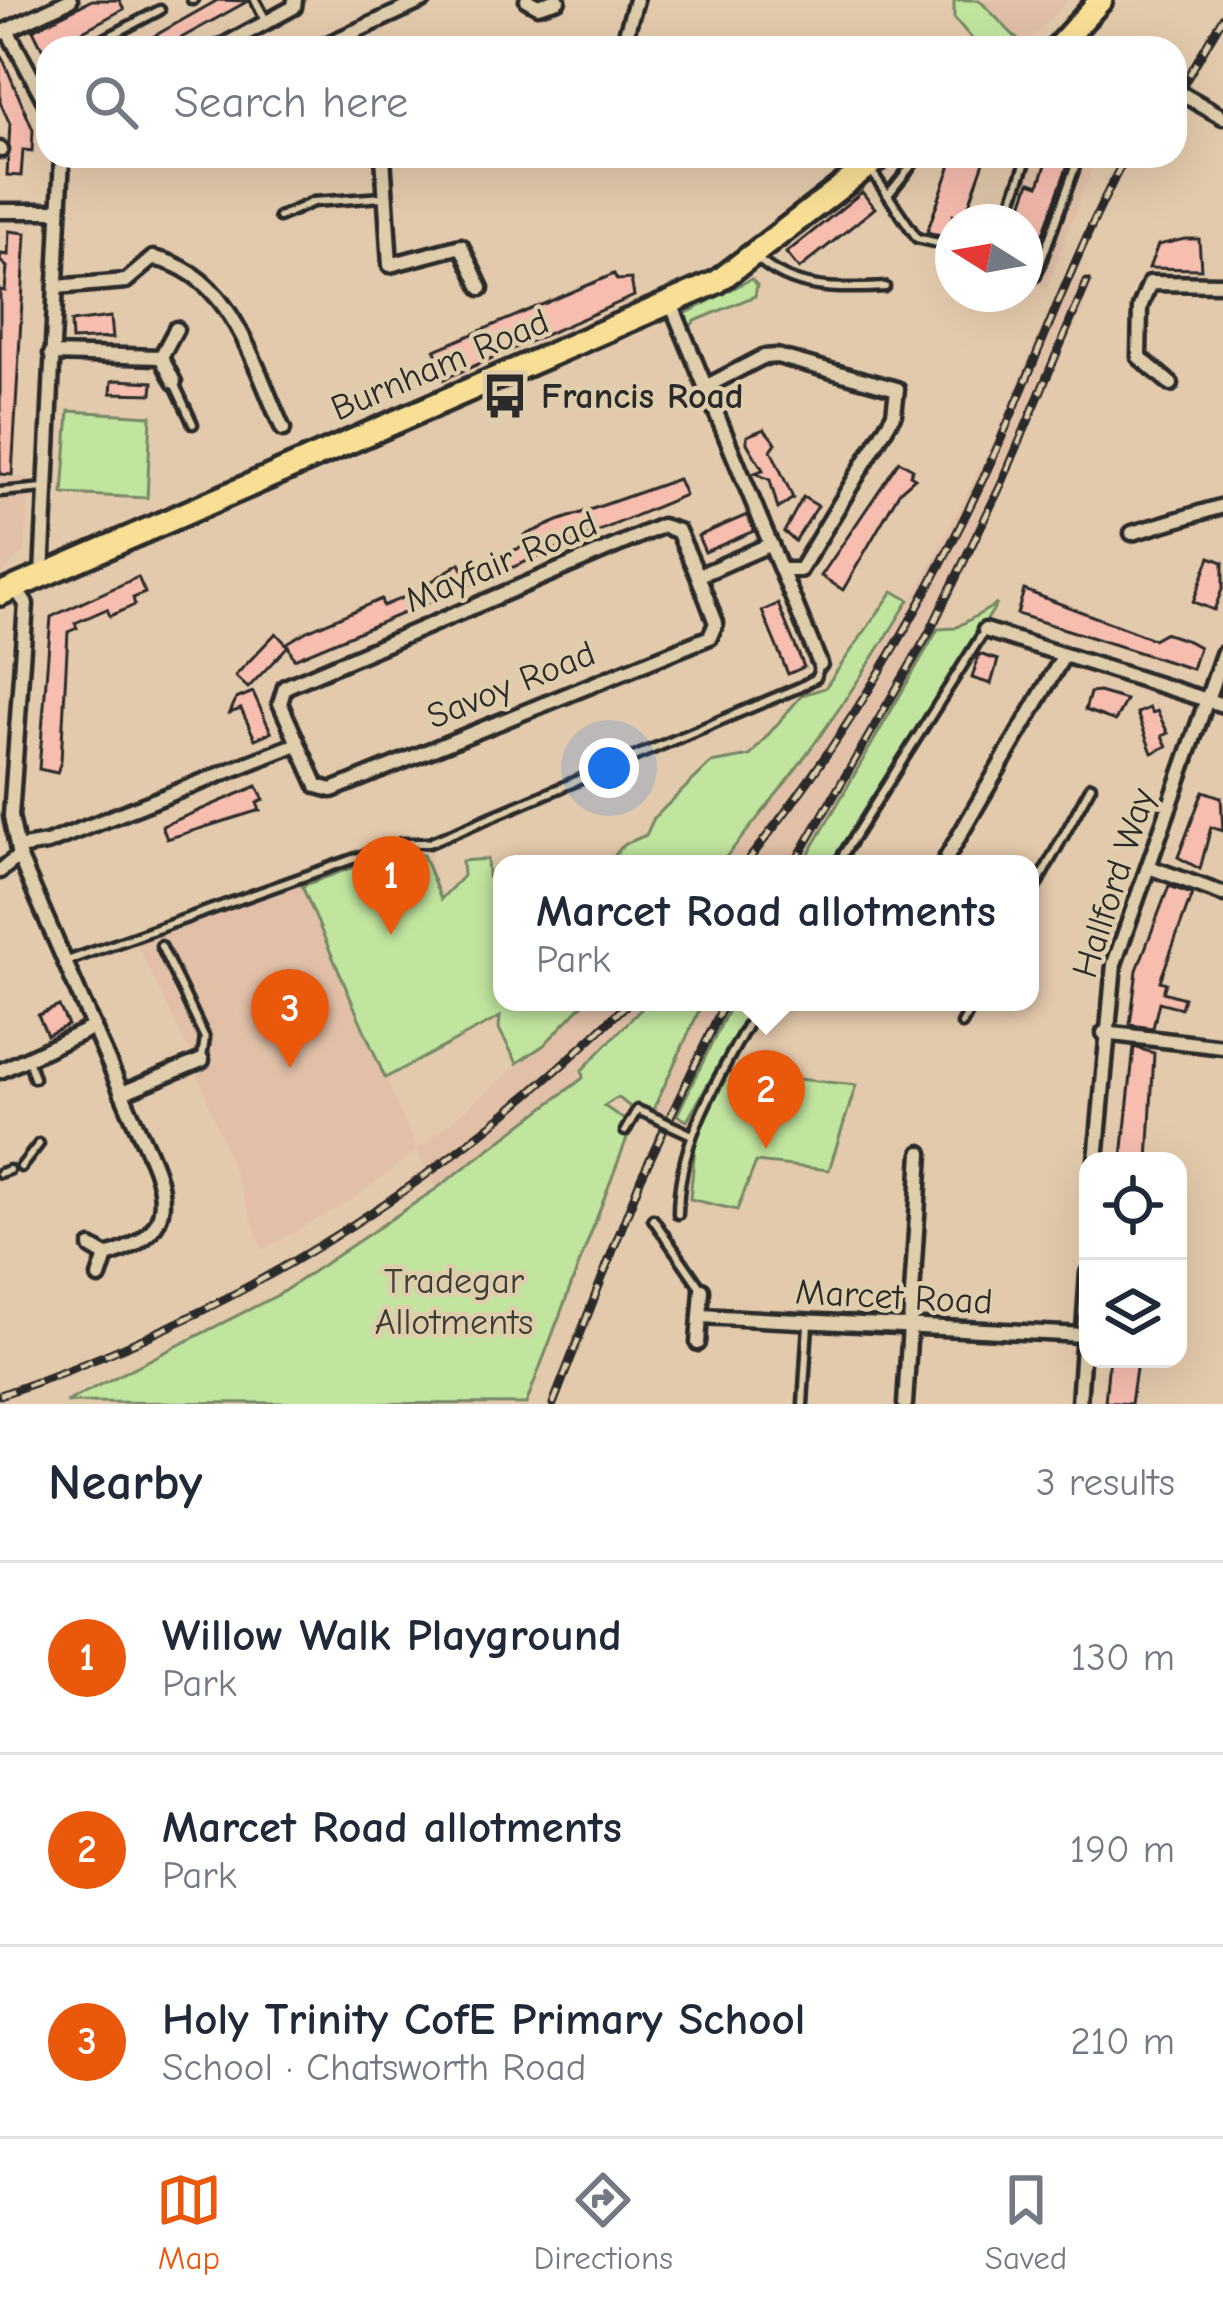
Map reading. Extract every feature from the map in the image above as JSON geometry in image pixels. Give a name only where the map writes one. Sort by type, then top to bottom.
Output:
[{"type":"main road","points":[[1074,36],[1101,0]]},
{"type":"main road","name":"Burnham Road","points":[[7,591],[733,273],[866,168]]},
{"type":"street","points":[[36,86],[3,31],[70,0]]},
{"type":"street","points":[[243,36],[294,7],[295,0]]},
{"type":"street","points":[[345,36],[424,0]]},
{"type":"street","points":[[526,0],[538,6],[558,0]]},
{"type":"street","points":[[626,36],[636,0]]},
{"type":"street","points":[[1187,97],[1223,117]]},
{"type":"street","points":[[42,575],[61,168]]},
{"type":"street","points":[[383,168],[390,265],[460,246],[481,288]]},
{"type":"street","points":[[0,211],[59,212]]},
{"type":"street","points":[[56,286],[126,281],[153,258],[192,271],[221,298],[283,430]]},
{"type":"street","points":[[1171,384],[1139,356],[1140,307],[1150,283],[1223,284]]},
{"type":"street","points":[[670,301],[820,664]]},
{"type":"street","points":[[161,357],[176,329]]},
{"type":"street","points":[[51,354],[161,357]]},
{"type":"street","points":[[707,386],[763,357],[777,356],[897,389],[894,414],[800,570],[782,570]]},
{"type":"street","points":[[161,357],[174,382]]},
{"type":"street","points":[[1132,532],[1223,506]]},
{"type":"street","name":"Mayfair Road","points":[[297,744],[280,703],[285,687],[662,526],[678,531],[698,576]]},
{"type":"street","points":[[698,576],[771,544]]},
{"type":"street","name":"Savoy Road","points":[[297,744],[317,786],[332,790],[710,637],[716,622],[698,576]]},
{"type":"street","points":[[7,591],[26,604],[11,816],[18,852],[164,1199],[159,1229],[140,1246],[106,1256],[92,1247]]},
{"type":"street","points":[[985,631],[1223,705]]},
{"type":"street","name":"Hallford Way","points":[[1097,1152],[1114,964],[1223,654]]},
{"type":"street","points":[[948,855],[1064,655]]},
{"type":"street","points":[[0,871],[18,852],[297,744]]},
{"type":"street","points":[[1149,867],[1223,894]]},
{"type":"street","points":[[0,1071],[94,1028]]},
{"type":"street","points":[[1104,1033],[1223,1047]]},
{"type":"street","points":[[122,1093],[202,1060]]},
{"type":"street","points":[[905,1404],[921,1153]]},
{"type":"street","points":[[98,1277],[106,1256]]},
{"type":"street","points":[[698,1343],[702,1290]]},
{"type":"street","name":"Marcet Road","points":[[700,1316],[1079,1335]]},
{"type":"street","points":[[1079,1404],[1082,1368]]},
{"type":"lane","points":[[255,0],[268,23]]},
{"type":"lane","points":[[111,36],[160,10]]},
{"type":"lane","points":[[878,168],[888,195],[917,238],[935,242]]},
{"type":"lane","points":[[888,195],[910,168]]},
{"type":"lane","points":[[1011,204],[1024,168]]},
{"type":"lane","points":[[1043,256],[1075,168]]},
{"type":"lane","points":[[279,218],[313,202],[383,197]]},
{"type":"lane","points":[[756,256],[772,271],[824,290],[885,287]]},
{"type":"lane","points":[[174,382],[193,424]]},
{"type":"lane","points":[[0,492],[45,488]]},
{"type":"lane","points":[[843,855],[985,631]]},
{"type":"lane","points":[[64,962],[364,855],[402,843],[429,843],[800,687],[816,678],[820,664]]},
{"type":"lane","points":[[1039,880],[1090,786]]},
{"type":"lane","points":[[161,946],[205,1038],[202,1060]]},
{"type":"lane","points":[[678,1214],[678,1183],[690,1134],[755,1011]]},
{"type":"lane","points":[[962,1024],[969,1011]]},
{"type":"lane","points":[[28,1057],[34,1078]]},
{"type":"lane","points":[[625,1131],[637,1110],[690,1134]]},
{"type":"lane","points":[[21,1167],[39,1144]]},
{"type":"lane","points":[[652,1219],[702,1290]]},
{"type":"lane","points":[[802,1404],[808,1323]]},
{"type":"shaded area","points":[[979,0],[1069,0],[1034,36],[1016,36]]},
{"type":"shaded area","points":[[1031,168],[1092,168],[1046,289],[1043,204],[1018,204]]},
{"type":"shaded area","points":[[1063,276],[1093,286],[943,619],[808,855],[724,855],[797,771],[858,688],[911,602],[993,442]]},
{"type":"shaded area","points":[[0,477],[31,477],[25,551],[0,575]]},
{"type":"shaded area","points":[[302,886],[417,1150],[519,1064],[570,1011],[639,1011],[582,1069],[583,1078],[436,1189],[416,1151],[355,1198],[263,1250],[198,1076],[202,1060],[186,1045],[135,941]]},
{"type":"shaded area","points":[[699,1011],[729,1011],[675,1121],[653,1110]]},
{"type":"green space","points":[[954,0],[979,0],[1014,36],[970,36],[954,18]]},
{"type":"green space","points":[[751,279],[757,285],[755,296],[695,321],[687,330],[683,315]]},
{"type":"green space","points":[[69,411],[151,416],[147,498],[63,494]]},
{"type":"green space","points":[[893,591],[909,600],[843,704],[727,855],[615,855],[623,845],[646,835],[654,818],[711,763],[750,756],[802,695],[825,688]]},
{"type":"green space","points":[[997,604],[837,855],[808,855],[938,629],[955,628]]},
{"type":"green space","points":[[400,850],[423,855],[441,899],[463,876],[462,861],[487,859],[488,877],[493,878],[493,1011],[576,1011],[544,1045],[517,1063],[499,1029],[500,1017],[385,1078],[302,886]]},
{"type":"green space","name":"Tradegar Allotments","points":[[639,1011],[699,1011],[653,1110],[630,1107],[618,1097],[604,1106],[632,1125],[526,1404],[66,1402],[278,1295],[436,1189],[583,1078],[582,1070]]},
{"type":"green space","points":[[728,1011],[749,1011],[687,1121],[677,1115]]},
{"type":"green space","points":[[729,1072],[856,1085],[829,1170],[756,1162],[737,1210],[690,1199],[696,1136]]},
{"type":"building","points":[[92,0],[119,0],[124,9],[75,36],[36,36],[33,30]]},
{"type":"building","points":[[218,0],[248,1],[185,36],[154,36]]},
{"type":"building","points":[[0,52],[33,130],[32,151],[23,150],[21,176],[7,175],[10,124],[0,102]]},
{"type":"building","points":[[950,168],[982,168],[969,204],[937,204]]},
{"type":"building","points":[[1045,168],[1067,168],[1043,234],[1043,204],[1022,204],[1030,182],[1039,185]]},
{"type":"building","points":[[862,192],[875,208],[799,269],[786,253]]},
{"type":"building","points":[[935,209],[935,234],[927,232]]},
{"type":"building","points":[[9,231],[26,233],[12,475],[0,474],[0,290],[5,291],[7,267],[0,261],[1,254],[8,255]]},
{"type":"building","points":[[1199,239],[1201,269],[1149,268],[1158,245]]},
{"type":"building","points":[[614,274],[617,280],[631,279],[634,296],[444,379],[435,350]]},
{"type":"building","points":[[111,317],[113,338],[72,340],[71,322]]},
{"type":"building","points":[[112,381],[153,382],[152,394],[111,393]]},
{"type":"building","points":[[764,429],[776,443],[771,450],[793,498],[778,509],[770,480],[755,473],[763,470],[747,443],[747,436]]},
{"type":"building","points":[[899,461],[913,469],[910,475],[915,478],[900,491],[843,590],[821,576]]},
{"type":"building","points":[[678,479],[685,495],[294,659],[287,643],[307,631],[381,599],[383,606],[412,594],[460,563],[463,570],[475,567],[529,544],[525,535],[558,521]]},
{"type":"building","points":[[803,497],[818,506],[795,541],[784,532]]},
{"type":"building","points":[[747,515],[754,531],[705,552],[698,536]]},
{"type":"building","points":[[1210,557],[1223,562],[1223,587],[1214,610],[1193,602]]},
{"type":"building","points":[[138,577],[145,593],[133,598],[135,605],[110,616],[107,609],[75,623],[77,628],[68,632],[61,761],[57,773],[39,769],[51,617]]},
{"type":"building","points":[[1024,590],[1153,639],[1164,633],[1188,641],[1199,647],[1192,669],[1017,614]]},
{"type":"building","points":[[778,604],[804,667],[788,674],[762,611]]},
{"type":"building","points":[[276,633],[288,646],[248,688],[235,676]]},
{"type":"building","points":[[979,654],[998,660],[991,684],[972,678]]},
{"type":"building","points":[[253,692],[271,732],[255,739],[241,709],[230,713],[236,699]]},
{"type":"building","points":[[1090,693],[1126,700],[1115,721],[1085,710]]},
{"type":"building","points":[[1149,708],[1152,713],[1157,711],[1168,733],[1162,736],[1167,746],[1152,753],[1137,713]]},
{"type":"building","points":[[257,786],[264,800],[257,803],[260,810],[167,839],[162,826]]},
{"type":"building","points":[[1203,791],[1221,797],[1223,831],[1211,827],[1200,869],[1178,857]]},
{"type":"building","points":[[1169,886],[1192,894],[1160,981],[1166,983],[1163,992],[1184,998],[1181,1008],[1159,1002],[1153,1028],[1130,1025],[1137,970]]},
{"type":"building","points":[[59,1006],[68,1025],[47,1035],[38,1015]]},
{"type":"building","points":[[1134,1047],[1154,1053],[1148,1152],[1123,1152]]},
{"type":"building","points":[[1108,1368],[1136,1368],[1131,1404],[1105,1402]]},
{"type":"railway","points":[[1187,78],[1223,17]]},
{"type":"railway","points":[[752,855],[845,728],[930,583],[981,483],[1120,168]]},
{"type":"railway","points":[[799,855],[929,633],[1001,485],[1087,282]]},
{"type":"railway","points":[[0,1395],[174,1324],[337,1235],[488,1127],[619,1011]]},
{"type":"railway","points":[[553,1404],[641,1178],[721,1011]]},
{"type":"place","name":"Francis Road","points":[[505,396]]},
{"type":"place","name":"Willow Walk Playground","points":[[391,935]]},
{"type":"place","name":"Holy Trinity CofE Primary School","points":[[290,1068]]},
{"type":"place","name":"Marcet Road allotments","points":[[766,1149]]}]
